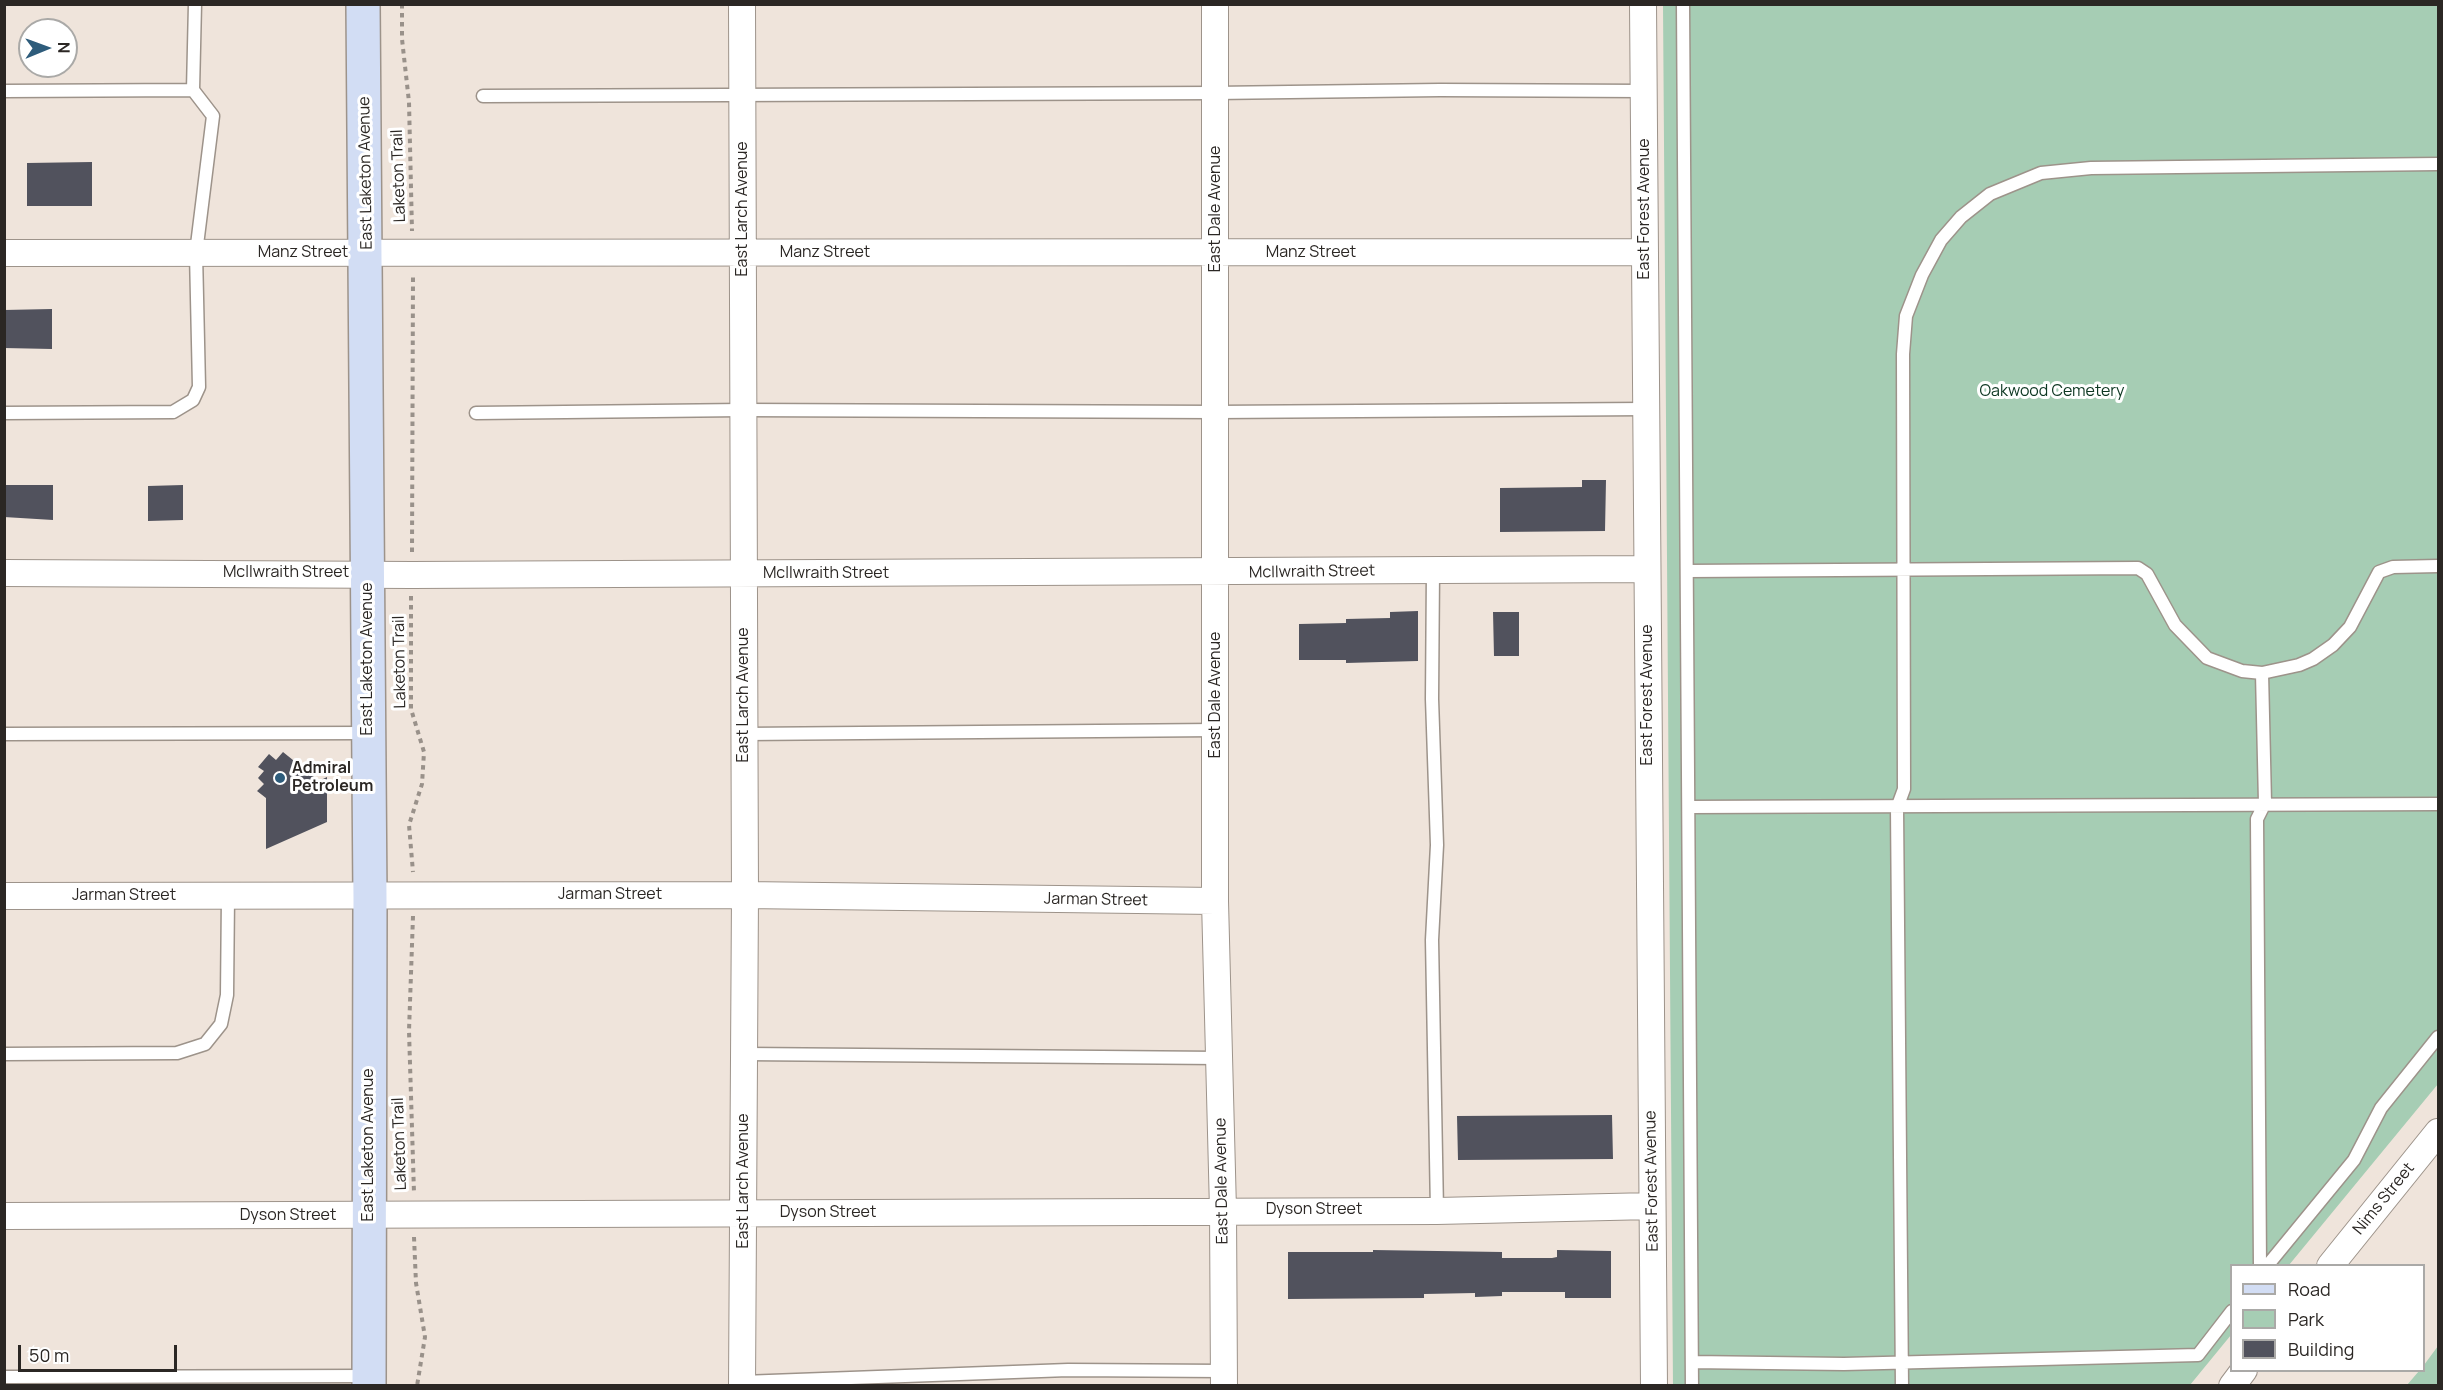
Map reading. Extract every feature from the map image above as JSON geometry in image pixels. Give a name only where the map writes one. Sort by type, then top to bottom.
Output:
[{"type":"main road","name":"East Laketon Avenue","points":[[363,4],[367,253],[370,897],[369,1381]]},
{"type":"street","name":"East Larch Avenue","points":[[742,4],[745,895],[742,1384]]},
{"type":"street","name":"East Dale Avenue","points":[[1215,4],[1215,901],[1223,1210],[1224,1378]]},
{"type":"street","name":"East Forest Avenue","points":[[1643,4],[1654,1386]]},
{"type":"street","name":"Manz Street","points":[[4,254],[1645,252]]},
{"type":"street","name":"McIlwraith Street","points":[[4,573],[412,575],[1216,573],[1647,569]]},
{"type":"street","name":"Jarman Street","points":[[4,896],[745,895],[1215,901]]},
{"type":"street","name":"Nims Street","points":[[2332,1264],[2439,1132]]},
{"type":"street","name":"Dyson Street","points":[[4,1216],[1437,1211],[1652,1206]]},
{"type":"street","points":[[2232,1386],[2243,1372]]},
{"type":"lane","points":[[4,413],[174,412],[193,400],[199,387],[196,253],[213,116],[193,90],[195,4]]},
{"type":"lane","points":[[1683,4],[1692,1386]]},
{"type":"lane","points":[[4,91],[193,90]]},
{"type":"lane","points":[[483,96],[1440,90],[1644,91]]},
{"type":"lane","points":[[1902,1386],[1897,808],[1904,789],[1903,354],[1906,316],[1922,275],[1941,240],[1961,217],[1990,194],[2041,173],[2091,168],[2439,164]]},
{"type":"lane","points":[[476,413],[743,410],[1216,412],[1646,409]]},
{"type":"lane","points":[[1688,571],[2138,568],[2147,574],[2175,625],[2207,658],[2242,671],[2262,673],[2298,665],[2313,659],[2333,645],[2350,627],[2379,572],[2393,567],[2439,566]]},
{"type":"lane","points":[[1433,570],[1432,699],[1437,845],[1432,940],[1437,1211]]},
{"type":"lane","points":[[2260,1264],[2258,819],[2265,803],[2262,673]]},
{"type":"lane","points":[[744,734],[1216,730]]},
{"type":"lane","points":[[4,734],[369,733]]},
{"type":"lane","points":[[1689,807],[1897,808],[2265,803],[2439,804]]},
{"type":"lane","points":[[4,1054],[177,1053],[205,1044],[221,1024],[227,995],[228,896]]},
{"type":"lane","points":[[2269,1264],[2354,1160],[2381,1108],[2439,1037]]},
{"type":"lane","points":[[745,1054],[1220,1058]]},
{"type":"lane","points":[[1692,1362],[1901,1363],[2198,1355],[2230,1314]]},
{"type":"lane","points":[[742,1384],[1068,1370],[1224,1378]]},
{"type":"lane","points":[[4,1377],[369,1381]]},
{"type":"path","name":"Laketon Trail","points":[[402,4],[402,39],[409,102],[413,253],[411,710],[424,752],[422,784],[409,825],[413,895],[409,1043],[416,1283],[425,1337],[417,1386]]},
{"type":"green space","name":"Oakwood Cemetery","points":[[1663,5],[2438,5],[2438,1084],[2290,1264],[2230,1264],[2230,1336],[2190,1385],[1673,1385]]},
{"type":"green space","points":[[2438,1346],[2438,1385],[2407,1385],[2418,1372],[2425,1372],[2425,1364]]},
{"type":"building","points":[[92,162],[92,206],[27,206],[27,163]]},
{"type":"building","points":[[52,309],[52,349],[4,348],[4,310]]},
{"type":"building","points":[[1582,480],[1606,480],[1605,531],[1500,532],[1500,488],[1582,487]]},
{"type":"building","points":[[4,485],[53,485],[53,520],[4,517]]},
{"type":"building","points":[[183,485],[183,520],[148,521],[148,486]]},
{"type":"building","points":[[1418,611],[1418,661],[1346,663],[1346,660],[1299,660],[1299,624],[1346,623],[1346,619],[1390,618],[1390,612]]},
{"type":"building","points":[[1493,612],[1519,612],[1519,656],[1494,656]]},
{"type":"building","points":[[283,752],[319,781],[327,777],[327,822],[266,849],[266,798],[257,791],[264,784],[258,778],[264,771],[258,767],[269,754],[276,760]]},
{"type":"building","points":[[1612,1115],[1613,1159],[1458,1160],[1457,1116]]},
{"type":"building","points":[[1373,1250],[1502,1252],[1502,1258],[1552,1258],[1557,1257],[1557,1250],[1611,1251],[1611,1298],[1565,1298],[1565,1292],[1502,1292],[1502,1296],[1475,1297],[1475,1293],[1424,1294],[1424,1298],[1288,1299],[1288,1252],[1373,1252]]},
{"type":"place","name":"Admiral Petroleum","points":[[280,778]]}]
